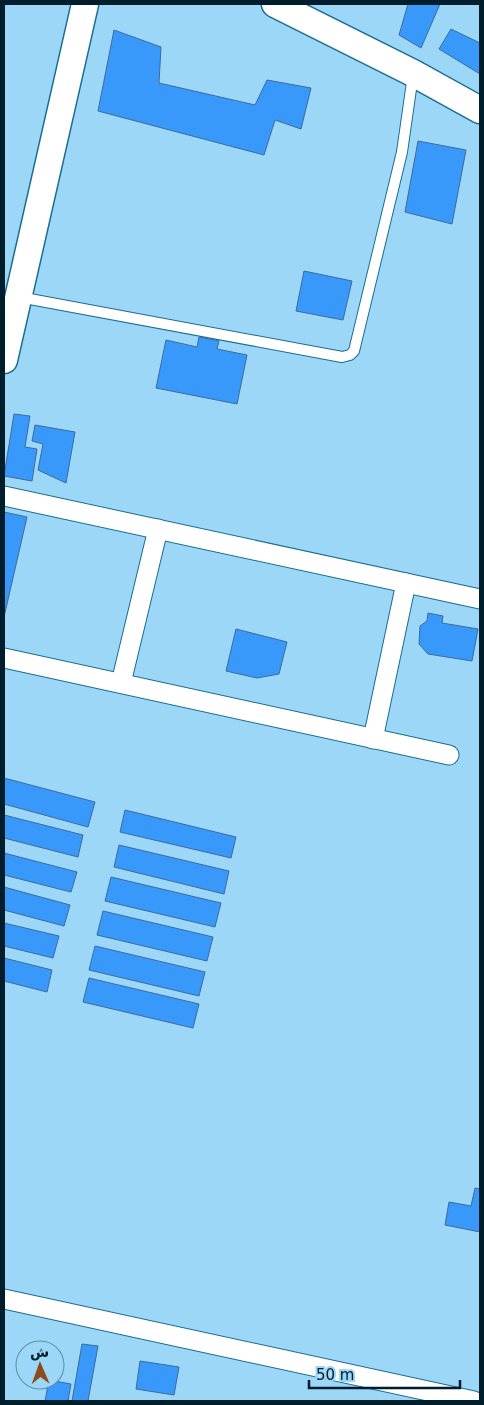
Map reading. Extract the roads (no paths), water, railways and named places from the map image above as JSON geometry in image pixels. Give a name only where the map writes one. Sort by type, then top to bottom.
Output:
[{"type":"street","points":[[4,360],[85,4]]},
{"type":"street","points":[[275,4],[413,73],[480,110]]},
{"type":"street","points":[[4,496],[480,599]]},
{"type":"street","points":[[121,683],[158,529]]},
{"type":"street","points":[[374,739],[406,583]]},
{"type":"street","points":[[4,658],[448,755]]},
{"type":"street","points":[[4,1299],[474,1401]]},
{"type":"lane","points":[[18,296],[342,357],[350,355],[354,351],[402,152],[413,73]]}]
